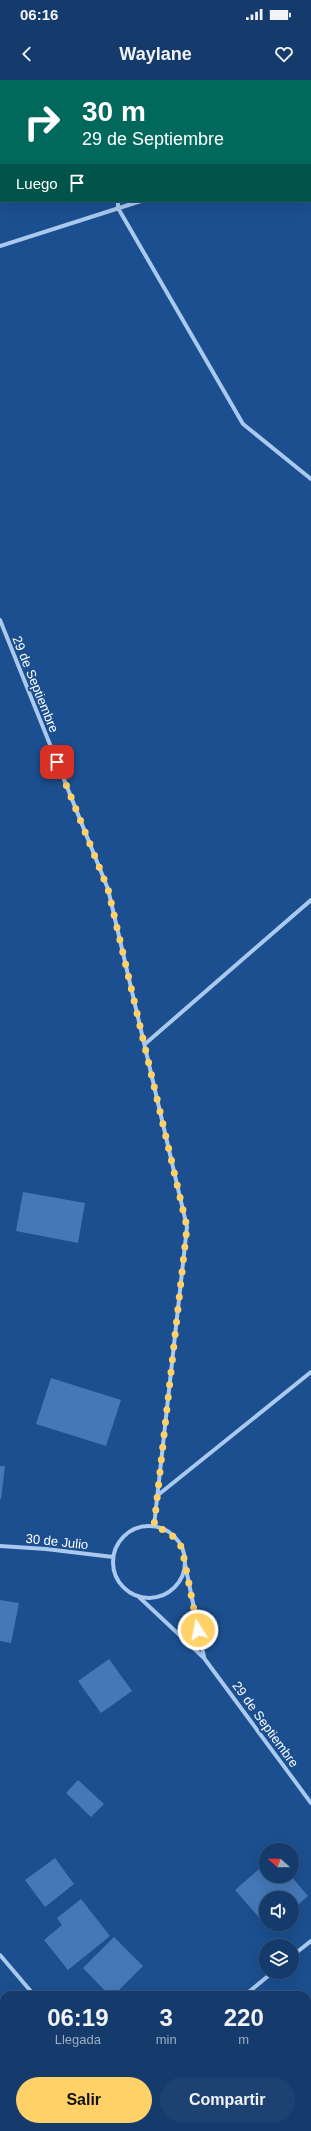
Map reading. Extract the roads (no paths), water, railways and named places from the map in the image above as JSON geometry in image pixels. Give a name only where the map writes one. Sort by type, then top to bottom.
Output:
[{"type":"street","points":[[118,202],[118,208],[243,424],[311,479]]},
{"type":"street","points":[[0,246],[138,202]]},
{"type":"street","name":"29 de Septiembre","points":[[0,620],[108,889],[187,1227],[154,1526]]},
{"type":"street","points":[[145,1044],[311,900]]},
{"type":"street","points":[[158,1495],[311,1372]]},
{"type":"street","points":[[154,1526],[166,1530],[176,1537],[182,1548],[204,1658],[139,1597],[121,1585],[115,1575],[113,1557],[119,1541],[128,1532],[140,1527],[154,1526]]},
{"type":"street","name":"30 de Julio","points":[[0,1546],[46,1549],[113,1557]]},
{"type":"street","points":[[139,1597],[150,1598],[171,1590],[179,1581],[183,1571],[184,1560]]},
{"type":"street","name":"29 de Septiembre","points":[[204,1658],[311,1803]]},
{"type":"street","points":[[299,1950],[311,1940]]},
{"type":"street","points":[[0,1955],[31,1991]]},
{"type":"street","points":[[249,1991],[264,1979]]}]
